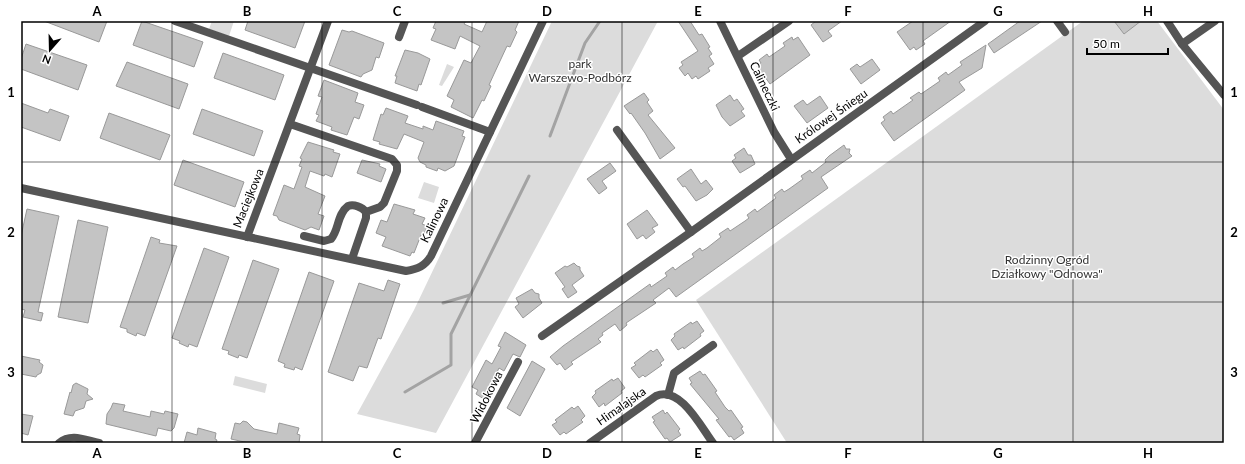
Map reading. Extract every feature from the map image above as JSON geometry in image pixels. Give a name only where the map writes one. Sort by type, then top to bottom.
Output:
[{"type":"street","points":[[175,21],[304,67],[311,67],[490,132]]},
{"type":"street","name":"Maciejkowa","points":[[21,188],[247,237],[328,21]]},
{"type":"street","points":[[399,37],[405,21]]},
{"type":"street","name":"Kalinowa","points":[[247,237],[406,271],[423,266],[431,256],[543,21]]},
{"type":"street","name":"Calineczki","points":[[720,21],[774,132],[791,159]]},
{"type":"street","points":[[738,56],[789,21]]},
{"type":"street","name":"Królowej Śniegu","points":[[542,336],[691,232],[985,21]]},
{"type":"street","points":[[1056,21],[1065,32]]},
{"type":"street","points":[[1167,21],[1182,44],[1224,95]]},
{"type":"street","points":[[1182,44],[1215,21]]},
{"type":"street","points":[[290,124],[394,160],[397,165],[397,171],[384,203],[380,208],[366,212],[360,208],[348,206],[343,210],[331,239],[324,241],[304,236]]},
{"type":"street","points":[[616,130],[691,232]]},
{"type":"street","points":[[352,259],[366,212]]},
{"type":"street","points":[[713,345],[674,373],[668,394],[680,400],[684,404],[713,443]]},
{"type":"street","name":"Widokowa","points":[[475,443],[518,362]]},
{"type":"street","name":"Himalajska","points":[[591,443],[656,396],[668,394]]},
{"type":"street","points":[[59,443],[69,438],[76,437],[99,443]]},
{"type":"green space","points":[[212,21],[234,21],[229,36],[209,29]]},
{"type":"green space","name":"park Warszewo-Podbórz","points":[[552,21],[658,21],[436,433],[357,414],[414,310]]},
{"type":"green space","name":"Rodzinny Ogród Działkowy \"Odnowa\"","points":[[1083,21],[1157,21],[1224,110],[1224,443],[787,443],[696,300]]},
{"type":"green space","points":[[447,64],[454,67],[442,86],[439,85]]},
{"type":"green space","points":[[424,182],[439,187],[434,203],[418,198]]},
{"type":"green space","points":[[235,376],[267,384],[265,393],[233,385]]},
{"type":"building","points":[[44,21],[107,21],[99,42]]},
{"type":"building","points":[[142,21],[203,42],[194,67],[133,45]]},
{"type":"building","points":[[248,21],[305,21],[295,48],[245,30]]},
{"type":"building","points":[[436,21],[466,21],[464,24],[482,32],[487,21],[519,21],[515,30],[517,32],[510,47],[507,46],[489,85],[491,86],[484,101],[482,100],[473,118],[451,107],[454,100],[447,96],[464,60],[471,63],[480,46],[460,36],[455,49],[431,40],[436,29],[433,28]]},
{"type":"building","points":[[678,21],[690,21],[699,35],[702,34],[710,47],[708,48],[712,54],[709,56],[714,64],[708,68],[710,71],[698,79],[696,76],[692,79],[688,73],[685,76],[679,68],[683,65],[681,62],[698,51]]},
{"type":"building","points":[[816,21],[842,21],[828,31],[832,36],[823,42],[811,25]]},
{"type":"building","points":[[913,21],[951,21],[923,41],[925,44],[916,50],[914,47],[910,50],[897,32]]},
{"type":"building","points":[[1020,21],[1042,21],[994,53],[988,44]]},
{"type":"building","points":[[1114,21],[1141,21],[1124,34]]},
{"type":"building","points":[[342,30],[349,32],[352,31],[384,43],[379,58],[376,57],[372,70],[363,74],[361,77],[329,65]]},
{"type":"building","points":[[792,37],[793,40],[798,37],[810,55],[770,84],[757,66],[761,63],[759,60],[767,54],[769,57],[785,46],[783,43]]},
{"type":"building","points":[[26,44],[87,65],[78,90],[21,69],[21,59]]},
{"type":"building","points":[[986,45],[982,68],[959,82],[965,90],[894,141],[881,123],[885,120],[883,117],[891,111],[893,114],[913,100],[910,98],[919,92],[921,94],[940,81],[938,78],[946,72],[948,75],[962,65],[960,62]]},
{"type":"building","points":[[405,50],[418,53],[430,59],[421,85],[419,84],[417,91],[395,83],[397,76],[395,76]]},
{"type":"building","points":[[223,53],[284,75],[275,100],[214,78]]},
{"type":"building","points":[[872,59],[880,70],[861,84],[850,69],[857,64],[860,67]]},
{"type":"building","points":[[127,62],[188,84],[179,109],[116,86]]},
{"type":"building","points":[[324,80],[358,93],[355,102],[364,105],[359,119],[354,117],[347,135],[331,130],[332,127],[316,121],[319,115],[316,114],[322,97],[318,96]]},
{"type":"building","points":[[644,93],[649,100],[647,102],[653,111],[648,115],[675,148],[660,159],[645,133],[631,113],[630,114],[624,106]]},
{"type":"building","points":[[730,95],[734,101],[737,99],[744,109],[741,111],[745,116],[730,126],[722,117],[716,105]]},
{"type":"building","points":[[820,96],[828,108],[807,123],[794,106],[803,100],[807,105]]},
{"type":"building","points":[[21,103],[48,113],[50,109],[69,116],[60,141],[21,127]]},
{"type":"building","points":[[386,108],[408,116],[405,123],[423,129],[423,126],[433,130],[436,121],[464,131],[462,136],[465,137],[454,166],[445,171],[438,168],[437,171],[426,167],[426,165],[420,162],[418,158],[424,142],[404,134],[397,149],[379,144],[380,142],[373,140],[381,114],[383,115]]},
{"type":"building","points":[[202,109],[263,131],[254,156],[193,134]]},
{"type":"building","points":[[109,113],[170,135],[160,160],[100,138]]},
{"type":"building","points":[[308,142],[334,150],[333,152],[340,154],[332,177],[310,171],[305,187],[325,196],[318,214],[324,216],[319,230],[311,227],[305,230],[279,220],[277,216],[273,215],[284,185],[294,189],[302,167],[299,166],[302,159],[300,158]]},
{"type":"building","points":[[844,145],[846,149],[850,149],[849,153],[852,156],[821,177],[828,188],[676,297],[669,288],[653,300],[656,303],[626,323],[627,325],[620,331],[615,324],[602,333],[603,335],[598,339],[601,342],[571,362],[573,364],[565,370],[560,363],[557,365],[550,357],[563,346],[650,284],[651,287],[667,276],[665,273],[673,267],[675,270],[694,257],[692,254],[700,248],[702,251],[707,248],[721,237],[719,234],[728,228],[730,231],[745,221],[749,218],[747,215],[755,209],[757,212],[776,198],[774,195],[782,189],[784,192],[789,189],[803,179],[801,176],[810,170],[812,173],[826,162],[825,160],[829,156]]},
{"type":"building","points":[[744,148],[748,155],[751,155],[755,164],[740,173],[732,161],[736,158],[734,155]]},
{"type":"building","points":[[183,160],[244,182],[235,207],[174,185]]},
{"type":"building","points":[[362,160],[380,164],[379,166],[386,169],[381,182],[357,173]]},
{"type":"building","points":[[610,163],[616,171],[602,181],[607,188],[599,194],[587,179]]},
{"type":"building","points":[[691,169],[701,184],[706,180],[713,189],[707,195],[696,201],[685,186],[683,187],[677,179]]},
{"type":"building","points":[[394,204],[415,210],[413,214],[425,218],[422,224],[427,226],[424,235],[421,235],[414,253],[412,252],[410,256],[382,246],[386,237],[376,233],[381,220],[387,222]]},
{"type":"building","points":[[27,209],[59,216],[38,312],[43,313],[41,321],[23,317],[25,310],[21,309],[21,236]]},
{"type":"building","points":[[647,210],[658,225],[652,228],[655,232],[646,239],[643,235],[637,239],[627,224]]},
{"type":"building","points":[[78,220],[108,227],[88,323],[58,317]]},
{"type":"building","points":[[151,237],[160,240],[159,243],[177,246],[145,336],[137,333],[136,336],[127,332],[127,329],[120,327]]},
{"type":"building","points":[[204,248],[229,257],[197,347],[189,344],[188,347],[179,343],[180,341],[172,338]]},
{"type":"building","points":[[253,260],[279,269],[247,358],[239,355],[238,358],[228,354],[229,351],[222,349]]},
{"type":"building","points":[[574,263],[580,267],[580,270],[584,276],[572,285],[577,292],[568,298],[562,289],[565,287],[555,273],[565,266],[567,267]]},
{"type":"building","points":[[309,272],[334,281],[302,370],[295,367],[294,370],[284,367],[285,364],[278,361]]},
{"type":"building","points":[[388,280],[400,284],[381,339],[378,338],[367,368],[359,366],[353,381],[328,372],[359,283],[384,291]]},
{"type":"building","points":[[532,289],[535,293],[539,294],[539,298],[542,303],[523,318],[515,307],[519,304],[516,298]]},
{"type":"building","points":[[697,321],[704,331],[700,334],[701,336],[684,349],[683,347],[678,350],[671,340],[675,336],[674,334],[691,322],[692,324]]},
{"type":"building","points":[[505,332],[526,345],[520,357],[513,354],[504,371],[499,368],[484,399],[476,394],[478,390],[472,387],[486,360],[492,364],[501,347],[498,346]]},
{"type":"building","points":[[657,349],[664,360],[660,363],[662,365],[645,377],[643,375],[639,378],[631,368],[636,365],[634,363],[651,350],[653,352]]},
{"type":"building","points":[[21,356],[40,360],[39,362],[43,365],[41,373],[36,377],[21,374]]},
{"type":"building","points":[[532,361],[545,369],[520,416],[507,408]]},
{"type":"building","points":[[700,371],[703,375],[705,374],[717,391],[715,392],[725,407],[729,411],[731,410],[743,427],[741,428],[744,433],[734,440],[731,436],[729,437],[716,420],[719,419],[690,384],[692,383],[689,378]]},
{"type":"building","points":[[618,378],[625,388],[621,391],[622,393],[605,406],[604,403],[599,407],[592,397],[596,393],[595,391],[612,379],[613,381]]},
{"type":"building","points":[[76,383],[88,389],[87,394],[93,399],[86,401],[84,408],[75,411],[73,416],[64,414],[70,392],[71,393],[73,385]]},
{"type":"building","points":[[113,403],[125,405],[123,411],[150,417],[151,411],[164,414],[165,411],[178,414],[174,428],[171,431],[158,428],[156,436],[106,424],[107,414]]},
{"type":"building","points":[[578,406],[585,416],[581,420],[583,422],[566,434],[564,432],[560,435],[552,425],[557,422],[555,420],[572,407],[574,409]]},
{"type":"building","points":[[663,410],[665,414],[667,412],[680,429],[678,431],[681,435],[670,442],[667,438],[665,439],[653,422],[655,421],[652,417]]},
{"type":"building","points":[[21,414],[33,416],[28,435],[21,433]]},
{"type":"building","points":[[243,421],[247,422],[254,429],[277,434],[279,423],[299,428],[297,434],[300,435],[299,443],[249,443],[231,439],[235,423],[240,424]]},
{"type":"building","points":[[198,428],[216,433],[216,443],[184,443],[187,432],[197,435]]},
{"type":"waterway","points":[[550,136],[585,43],[600,21]]},
{"type":"waterway","points":[[405,392],[451,365],[451,334],[529,176]]},
{"type":"waterway","points":[[443,303],[470,295]]}]
